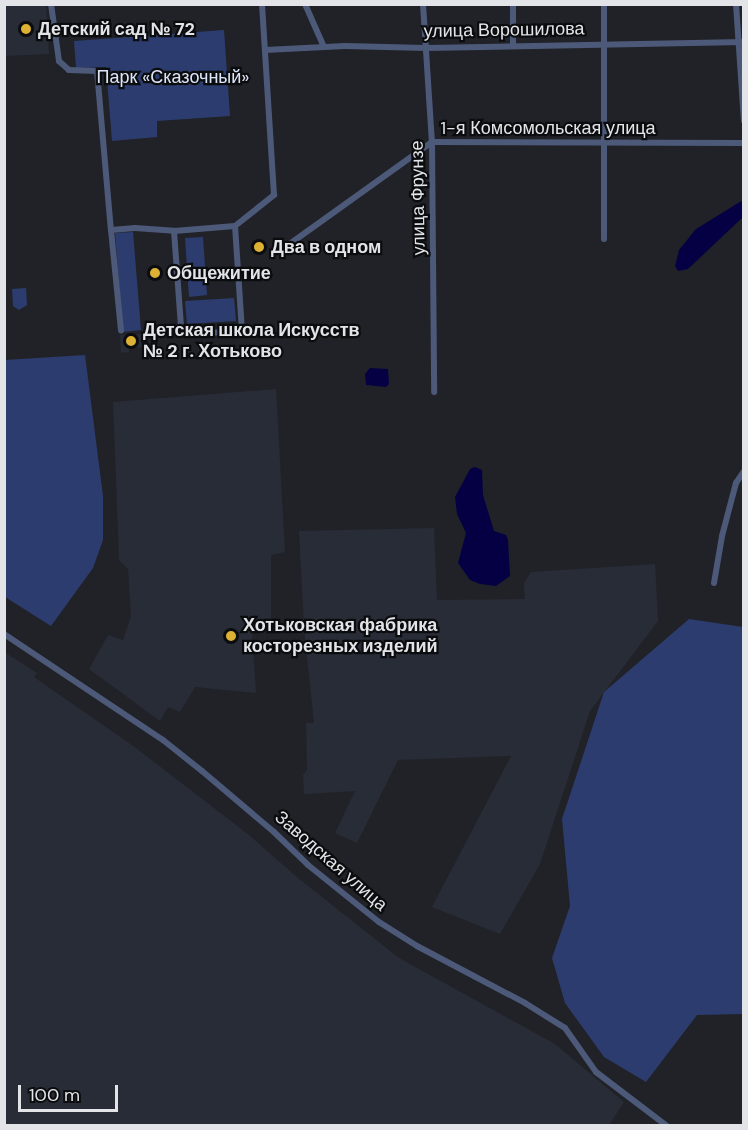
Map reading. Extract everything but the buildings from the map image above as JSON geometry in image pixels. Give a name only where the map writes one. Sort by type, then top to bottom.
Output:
[{"type":"street","points":[[51,4],[59,61],[69,70],[97,71],[121,331]]},
{"type":"street","points":[[111,230],[135,228],[174,231],[235,226],[274,195],[262,4]]},
{"type":"street","points":[[305,4],[324,47]]},
{"type":"street","name":"улица Фрунзе","points":[[423,4],[432,142],[434,392]]},
{"type":"street","points":[[513,4],[513,45]]},
{"type":"street","points":[[604,4],[604,239]]},
{"type":"street","points":[[736,4],[742,42],[744,121]]},
{"type":"street","name":"улица Ворошилова","points":[[266,50],[324,47],[426,48],[742,42]]},
{"type":"street","name":"1-я Комсомольская улица","points":[[278,249],[284,248],[313,228],[432,142],[744,143]]},
{"type":"street","points":[[148,331],[181,327],[191,334],[242,331],[235,226]]},
{"type":"street","points":[[174,231],[181,327]]},
{"type":"street","points":[[714,583],[733,493],[744,471]]},
{"type":"street","name":"Заводская улица","points":[[4,634],[171,746],[379,922],[463,972],[525,1003],[565,1028],[596,1072],[667,1125]]},
{"type":"shaded area","name":"Детский сад № 72","points":[[4,5],[46,5],[49,54],[5,56]]},
{"type":"shaded area","points":[[743,200],[743,217],[688,269],[678,271],[675,266],[679,250],[696,229]]},
{"type":"shaded area","name":"Детская школа Искусств № 2 г. Хотьково","points":[[141,334],[142,347],[129,348],[129,352],[121,353],[120,335]]},
{"type":"shaded area","points":[[370,368],[388,369],[389,384],[386,387],[366,385],[365,374]]},
{"type":"shaded area","points":[[276,389],[285,552],[271,555],[271,628],[268,631],[252,632],[256,693],[195,687],[180,712],[168,707],[160,721],[89,669],[108,635],[123,640],[131,616],[128,569],[119,560],[113,402]]},
{"type":"shaded area","points":[[475,467],[482,470],[483,495],[494,531],[506,535],[508,540],[510,576],[496,586],[470,580],[458,563],[466,533],[457,514],[455,497],[470,469]]},
{"type":"shaded area","points":[[434,528],[437,600],[525,599],[524,583],[531,572],[655,564],[658,621],[590,711],[540,864],[500,934],[432,907],[511,756],[398,760],[357,843],[335,833],[355,791],[304,794],[303,775],[307,770],[306,723],[314,723],[304,628],[299,531]]},
{"type":"shaded area","points":[[4,652],[37,673],[34,677],[136,748],[249,835],[298,878],[399,958],[555,1044],[624,1102],[609,1125],[5,1125]]},
{"type":"green space","name":"Парк «Сказочный»","points":[[224,30],[230,116],[157,121],[157,137],[112,141],[106,67],[76,68],[74,41]]},
{"type":"green space","points":[[133,232],[141,330],[123,332],[115,233]]},
{"type":"green space","points":[[203,237],[207,295],[189,297],[185,238]]},
{"type":"green space","points":[[26,288],[27,305],[19,310],[13,306],[12,289]]},
{"type":"green space","points":[[234,298],[236,321],[187,324],[185,301]]},
{"type":"green space","points":[[85,355],[103,496],[103,540],[93,568],[51,626],[5,597],[5,360]]},
{"type":"green space","points":[[689,619],[743,627],[743,1014],[697,1015],[646,1082],[604,1057],[565,1003],[552,958],[570,906],[562,819],[604,692]]},
{"type":"place","name":"Детский сад № 72","points":[[26,29]]},
{"type":"place","name":"Два в одном","points":[[259,247]]},
{"type":"place","name":"Общежитие","points":[[155,273]]},
{"type":"place","name":"Детская школа Искусств № 2 г. Хотьково","points":[[131,341]]},
{"type":"place","name":"Хотьковская фабрика косторезных изделий","points":[[231,636]]}]
